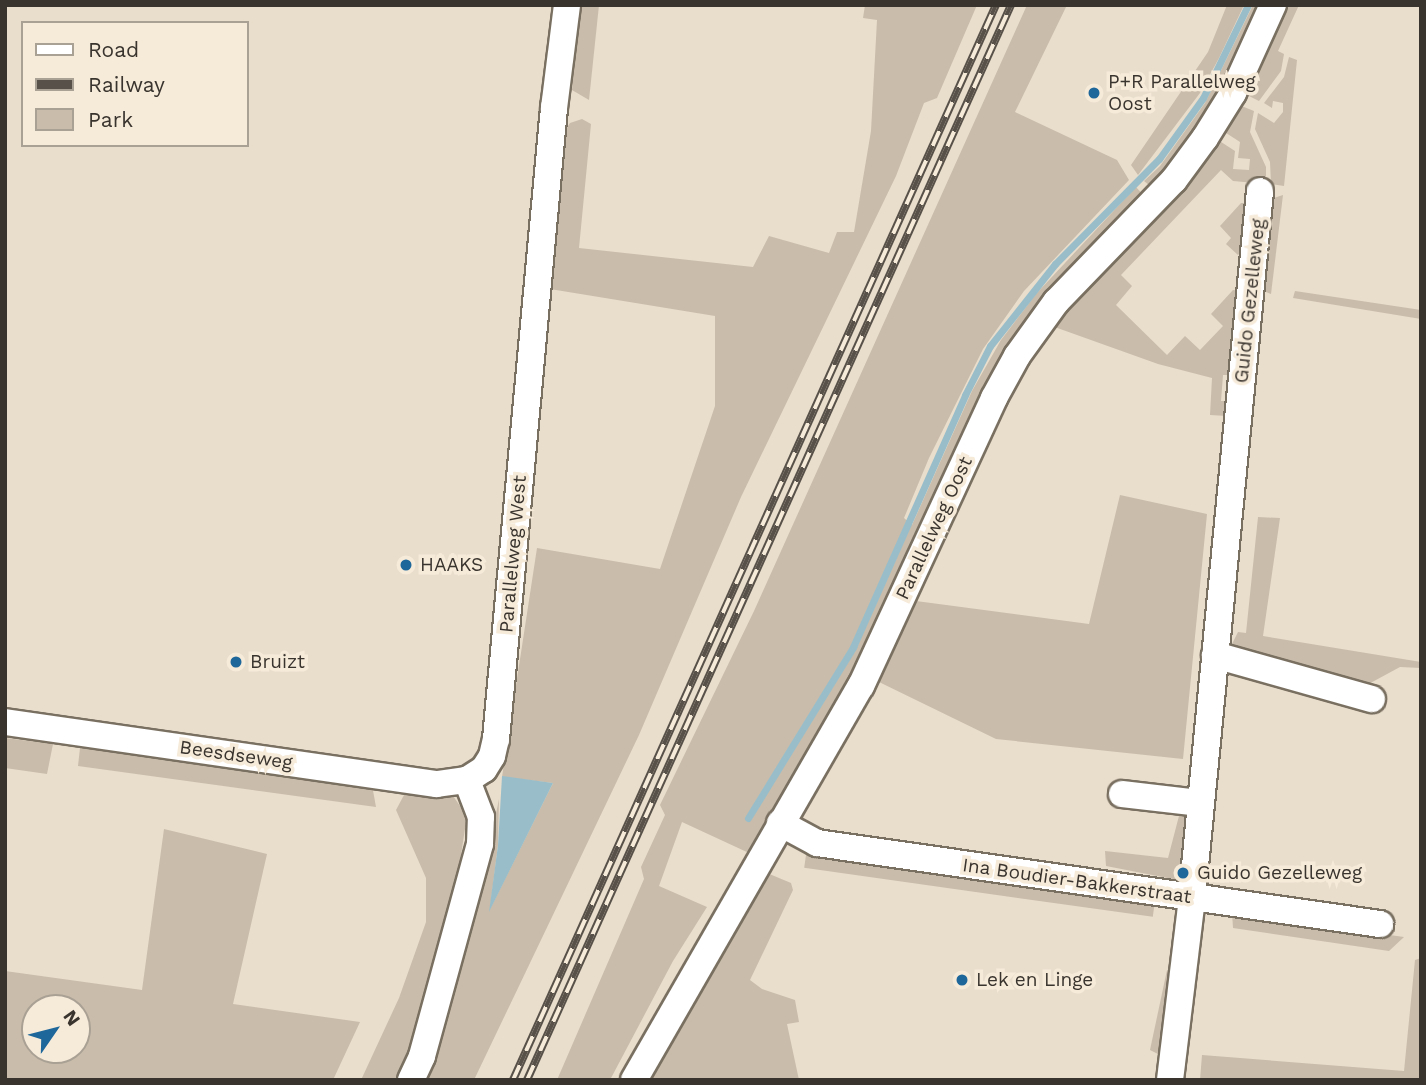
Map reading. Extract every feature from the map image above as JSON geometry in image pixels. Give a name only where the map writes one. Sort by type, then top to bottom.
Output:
[{"type":"street","name":"Parallelweg West","points":[[467,780],[484,769],[492,756],[496,739],[554,108],[567,5]]},
{"type":"street","name":"Parallelweg Oost","points":[[634,1080],[860,686],[994,398],[1017,356],[1056,302],[1174,180],[1205,138],[1233,93],[1273,5]]},
{"type":"street","name":"Guido Gezelleweg","points":[[1170,1080],[1192,897],[1261,191]]},
{"type":"street","points":[[1215,655],[1372,699]]},
{"type":"street","name":"Beesdseweg","points":[[5,722],[438,784],[467,780]]},
{"type":"street","points":[[411,1080],[422,1056],[480,844],[481,817],[467,780]]},
{"type":"street","points":[[1122,794],[1200,803]]},
{"type":"street","name":"Ina Boudier-Bakkerstraat","points":[[780,823],[817,843],[1380,924]]},
{"type":"green space","points":[[579,5],[599,5],[589,100],[572,90]]},
{"type":"green space","points":[[865,5],[977,5],[937,98],[924,103],[896,176],[741,497],[639,735],[474,1080],[422,1080],[475,917],[499,799],[498,845],[490,909],[553,783],[502,777],[537,548],[660,569],[715,406],[715,316],[550,289],[563,134],[570,123],[582,119],[591,124],[579,248],[753,267],[769,236],[829,253],[837,232],[854,232],[871,131],[877,20],[863,18]]},
{"type":"green space","points":[[1027,5],[1067,5],[1015,112],[1117,160],[1129,180],[1024,291],[983,349],[929,458],[904,518],[912,525],[972,391],[1001,340],[1036,294],[1136,187],[1145,197],[1069,278],[849,686],[749,853],[682,822],[659,886],[707,907],[673,961],[610,1080],[557,1080],[644,879],[641,867],[665,815],[660,805],[754,611]]},
{"type":"green space","points":[[1227,5],[1244,5],[1219,58],[1200,93],[1138,175],[1131,165],[1208,52]]},
{"type":"green space","points":[[1253,5],[1265,5],[1235,69],[1155,190],[1144,181],[1160,166],[1205,103]]},
{"type":"green space","points":[[1287,5],[1299,5],[1278,51],[1284,54],[1281,71],[1259,101],[1245,94]]},
{"type":"green space","points":[[1289,57],[1297,60],[1284,186],[1271,184],[1270,162],[1255,129],[1258,113],[1274,123],[1283,112],[1283,103],[1273,101],[1272,108],[1264,103],[1284,77]]},
{"type":"green space","points":[[1239,105],[1254,111],[1250,132],[1266,167],[1266,184],[1233,181],[1221,170],[1121,275],[1132,286],[1116,305],[1167,355],[1185,336],[1200,350],[1223,326],[1211,314],[1233,290],[1240,291],[1232,375],[1223,375],[1221,401],[1229,401],[1227,416],[1210,415],[1212,378],[1158,364],[1049,325],[1218,140],[1235,151],[1233,169],[1249,170],[1250,159],[1238,158],[1240,142],[1223,131]]},
{"type":"green space","points":[[1283,195],[1271,294],[1261,290],[1268,200]]},
{"type":"green space","points":[[1241,203],[1249,203],[1244,249],[1238,255],[1226,244],[1231,238],[1220,226]]},
{"type":"green space","points":[[1295,291],[1421,310],[1421,319],[1293,298]]},
{"type":"green space","points":[[1120,495],[1207,514],[1183,759],[996,739],[879,682],[916,601],[1089,624]]},
{"type":"green space","points":[[1258,517],[1280,518],[1263,636],[1421,662],[1421,668],[1400,667],[1363,687],[1231,646],[1238,632],[1246,633]]},
{"type":"green space","points":[[5,738],[53,744],[47,774],[5,768]]},
{"type":"green space","points":[[80,748],[372,785],[376,807],[78,766]]},
{"type":"green space","points":[[411,782],[451,793],[460,806],[466,822],[458,875],[419,1021],[397,1080],[361,1080],[399,998],[426,922],[426,878],[396,810]]},
{"type":"green space","points":[[1180,812],[1189,814],[1178,880],[1106,866],[1105,851],[1168,858]]},
{"type":"green space","points":[[164,829],[267,854],[233,1004],[360,1022],[333,1080],[5,1080],[5,971],[142,990]]},
{"type":"green space","points":[[806,855],[1155,904],[1153,917],[804,868]]},
{"type":"green space","points":[[767,873],[791,883],[793,890],[750,980],[762,989],[795,1000],[799,1022],[787,1024],[799,1080],[650,1080],[680,1021]]},
{"type":"green space","points":[[1232,913],[1404,937],[1389,951],[1233,928]]},
{"type":"green space","points":[[1421,958],[1421,1080],[1200,1080],[1202,1055],[1404,1071],[1415,960]]},
{"type":"green space","points":[[1167,970],[1174,973],[1162,1056],[1150,1050]]},
{"type":"water","points":[[502,776],[553,783],[489,912],[498,845]]},
{"type":"waterway","points":[[748,818],[853,647],[965,395],[990,346],[1055,264],[1159,159],[1203,98],[1248,5]]},
{"type":"railway","points":[[513,1080],[996,5]]},
{"type":"railway","points":[[527,1080],[1011,5]]},
{"type":"place","name":"P+R Parallelweg Oost","points":[[1094,93]]},
{"type":"place","name":"HAAKS","points":[[406,565]]},
{"type":"place","name":"Bruizt","points":[[236,662]]},
{"type":"place","name":"Guido Gezelleweg","points":[[1183,873]]},
{"type":"place","name":"Lek en Linge","points":[[962,980]]}]
